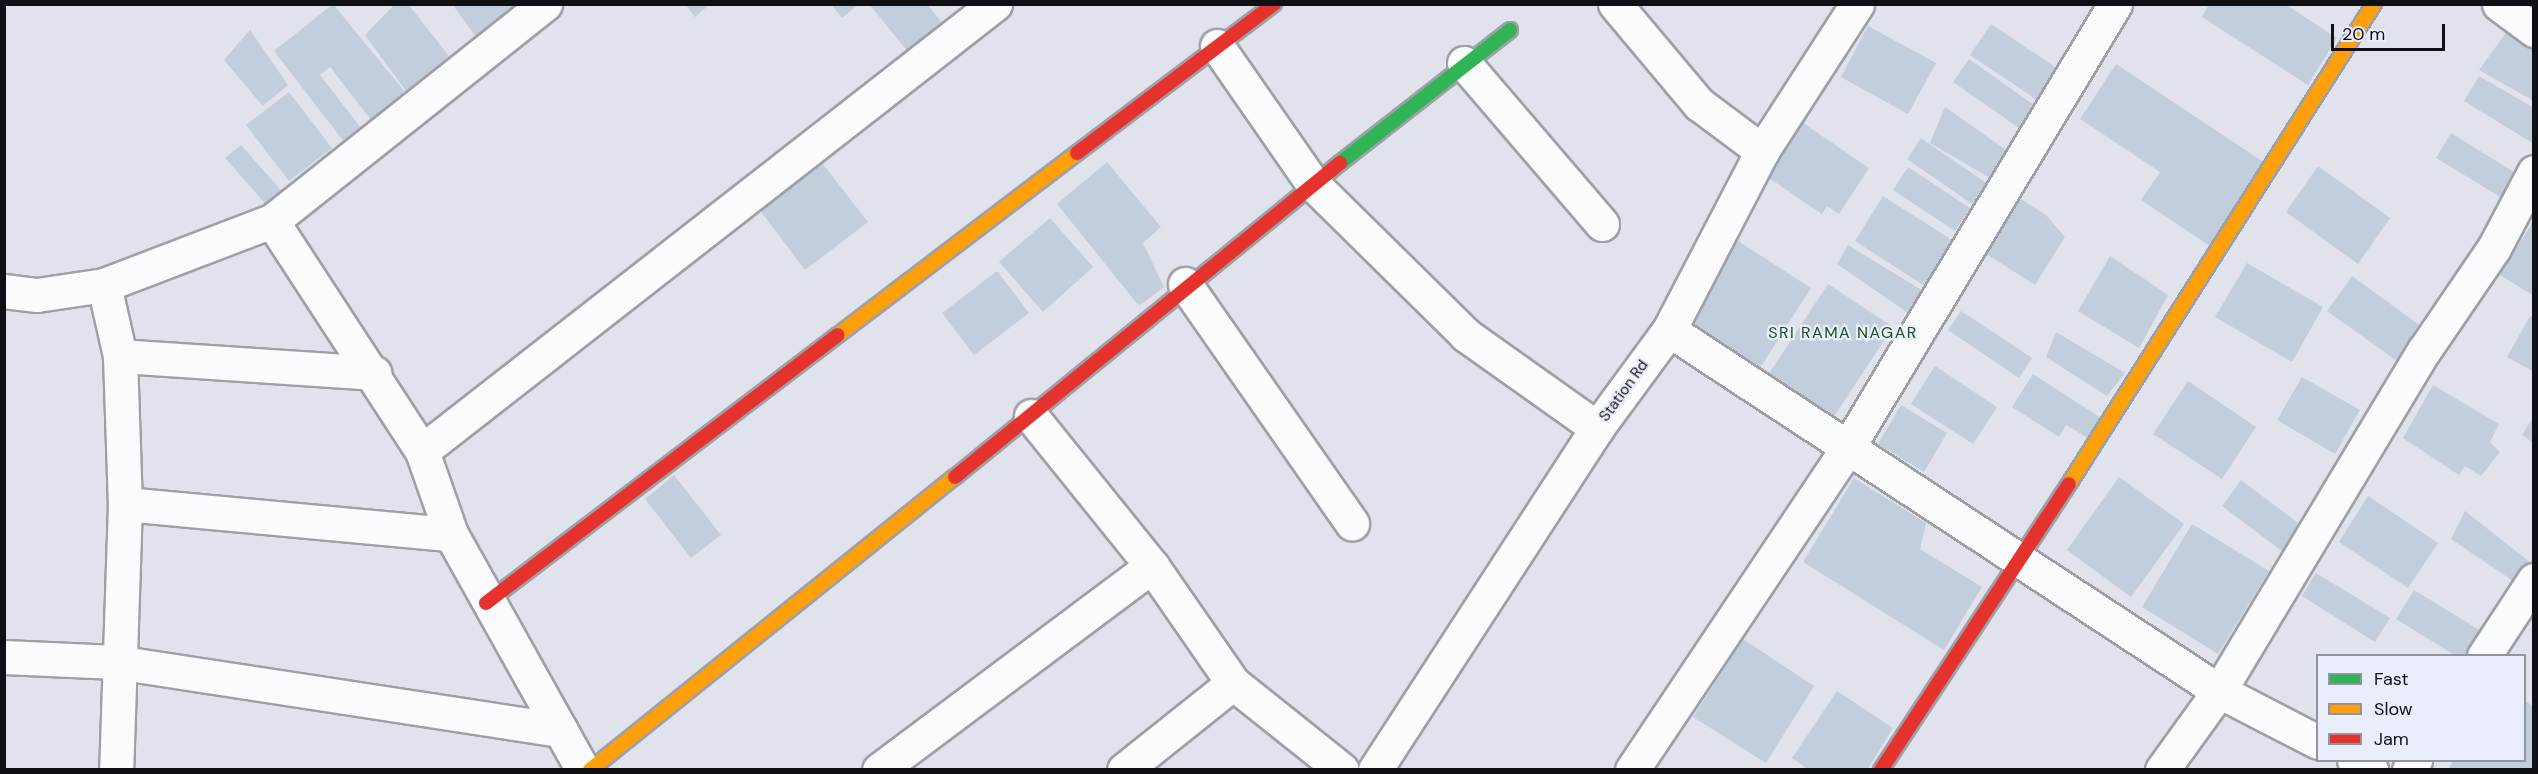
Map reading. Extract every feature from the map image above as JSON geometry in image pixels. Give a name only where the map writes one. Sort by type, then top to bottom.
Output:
[{"type":"street","points":[[4,291],[37,295],[104,285],[272,221],[544,4]]},
{"type":"street","points":[[422,452],[995,4]]},
{"type":"street","points":[[486,603],[1274,4]]},
{"type":"street","points":[[1615,4],[1699,104],[1762,151]]},
{"type":"street","name":"Station Rd","points":[[1375,770],[1597,428],[1669,330],[1762,151],[1857,4]]},
{"type":"street","points":[[1632,770],[1848,447],[2115,4]]},
{"type":"street","points":[[1881,770],[2016,557],[2219,255],[2374,4]]},
{"type":"street","points":[[2499,4],[2534,30]]},
{"type":"street","points":[[590,770],[1031,416],[1185,284],[1464,63],[1510,30]]},
{"type":"street","points":[[1217,46],[1313,184],[1466,334],[1597,428]]},
{"type":"street","points":[[1464,63],[1602,224]]},
{"type":"street","points":[[2162,770],[2219,691],[2423,352],[2494,248],[2534,172]]},
{"type":"street","points":[[272,221],[374,373],[422,452],[451,534],[486,603],[583,770]]},
{"type":"street","points":[[1185,284],[1352,524]]},
{"type":"street","points":[[104,285],[120,356],[125,504],[117,662],[116,770]]},
{"type":"street","points":[[1669,330],[2219,691],[2316,741]]},
{"type":"street","points":[[120,356],[374,373]]},
{"type":"street","points":[[1031,416],[1152,566],[1233,683],[1342,770]]},
{"type":"street","points":[[125,504],[451,534]]},
{"type":"street","points":[[879,770],[1152,566]]},
{"type":"street","points":[[2485,654],[2534,580]]},
{"type":"street","points":[[4,657],[117,662],[561,730]]},
{"type":"street","points":[[1124,770],[1233,683]]},
{"type":"street","points":[[2357,762],[2371,770]]},
{"type":"building","points":[[333,4],[414,103],[379,130],[330,67],[320,75],[364,132],[348,147],[274,51]]},
{"type":"building","points":[[395,4],[408,4],[449,56],[406,91],[365,35]]},
{"type":"building","points":[[452,4],[520,4],[477,38]]},
{"type":"building","points":[[685,4],[710,4],[695,17]]},
{"type":"building","points":[[831,4],[859,4],[842,18]]},
{"type":"building","points":[[869,4],[927,4],[943,24],[909,53]]},
{"type":"building","points":[[2209,4],[2285,4],[2337,38],[2308,85],[2202,17]]},
{"type":"building","points":[[1991,24],[2058,69],[2037,100],[1970,55]]},
{"type":"building","points":[[1868,26],[1936,63],[1908,114],[1841,77]]},
{"type":"building","points":[[250,30],[288,85],[263,106],[224,60]]},
{"type":"building","points":[[2508,30],[2534,46],[2534,101],[2479,70]]},
{"type":"building","points":[[1969,59],[2034,105],[2019,128],[1953,82]]},
{"type":"building","points":[[2116,64],[2265,163],[2210,246],[2141,200],[2160,172],[2080,119]]},
{"type":"building","points":[[2479,76],[2534,108],[2534,144],[2464,101]]},
{"type":"building","points":[[289,92],[332,148],[289,181],[246,125]]},
{"type":"building","points":[[1945,107],[2006,150],[1990,178],[1930,143]]},
{"type":"building","points":[[1796,118],[1869,168],[1839,214],[1827,206],[1822,214],[1760,172]]},
{"type":"building","points":[[2451,133],[2522,177],[2507,201],[2436,158]]},
{"type":"building","points":[[1921,138],[1986,183],[1972,204],[1907,159]]},
{"type":"building","points":[[241,145],[287,197],[271,210],[225,158]]},
{"type":"building","points":[[1107,162],[1161,227],[1143,243],[1164,287],[1139,306],[1057,204]]},
{"type":"building","points":[[822,163],[868,222],[805,270],[759,209]]},
{"type":"building","points":[[2318,166],[2390,218],[2358,264],[2286,212]]},
{"type":"building","points":[[1908,167],[1970,208],[1955,231],[1893,190]]},
{"type":"building","points":[[2003,188],[2046,215],[2065,237],[2035,285],[1969,243]]},
{"type":"building","points":[[1883,196],[1955,242],[1926,287],[1855,241]]},
{"type":"building","points":[[1050,218],[1093,267],[1043,312],[999,262]]},
{"type":"building","points":[[2534,220],[2534,296],[2500,275]]},
{"type":"building","points":[[1738,241],[1811,288],[1760,368],[1687,321]]},
{"type":"building","points":[[1848,245],[1928,294],[1911,315],[1837,264]]},
{"type":"building","points":[[2110,256],[2168,295],[2139,348],[2078,311]]},
{"type":"building","points":[[2247,263],[2323,307],[2292,362],[2215,317]]},
{"type":"building","points":[[997,271],[1029,313],[974,355],[942,313]]},
{"type":"building","points":[[2352,276],[2422,327],[2397,361],[2327,311]]},
{"type":"building","points":[[1828,284],[1893,327],[1831,421],[1766,378]]},
{"type":"building","points":[[1961,311],[2032,358],[2019,378],[1948,330]]},
{"type":"building","points":[[2530,316],[2534,318],[2534,372],[2507,357]]},
{"type":"building","points":[[2056,332],[2125,373],[2107,396],[2046,357]]},
{"type":"building","points":[[1935,366],[1997,407],[1973,444],[1911,404]]},
{"type":"building","points":[[2033,374],[2101,418],[2088,438],[2066,425],[2059,437],[2012,407]]},
{"type":"building","points":[[2302,377],[2360,410],[2335,454],[2277,420]]},
{"type":"building","points":[[2188,381],[2256,427],[2222,479],[2153,434]]},
{"type":"building","points":[[2433,385],[2499,424],[2490,442],[2500,452],[2481,476],[2465,466],[2459,475],[2403,438]]},
{"type":"building","points":[[1901,405],[1947,433],[1924,472],[1878,444]]},
{"type":"building","points":[[2534,416],[2534,443],[2522,435]]},
{"type":"building","points":[[674,475],[721,535],[691,558],[645,499]]},
{"type":"building","points":[[2119,477],[2184,524],[2131,597],[2067,550]]},
{"type":"building","points":[[1854,478],[1926,523],[1920,549],[1982,587],[1944,650],[1803,562]]},
{"type":"building","points":[[2241,480],[2309,531],[2290,557],[2222,506]]},
{"type":"building","points":[[2368,496],[2438,543],[2408,588],[2339,542]]},
{"type":"building","points":[[2465,511],[2531,563],[2516,583],[2451,539]]},
{"type":"building","points":[[2192,524],[2269,571],[2218,654],[2142,607]]},
{"type":"building","points":[[2316,573],[2390,618],[2375,642],[2302,596]]},
{"type":"building","points":[[2414,590],[2481,631],[2467,654],[2453,654],[2396,619]]},
{"type":"building","points":[[1743,639],[1814,686],[1766,763],[1693,717]]},
{"type":"building","points":[[1837,691],[1893,728],[1867,770],[1809,770],[1792,758]]},
{"type":"building","points":[[2526,701],[2534,707],[2534,770],[2448,770],[2453,762],[2526,762]]},
{"type":"traffic: fast","points":[[1340,163],[1510,30]]},
{"type":"traffic: slow","points":[[2069,484],[2374,4]]},
{"type":"traffic: slow","points":[[838,335],[1077,153]]},
{"type":"traffic: slow","points":[[590,770],[955,477]]},
{"type":"traffic: jam","points":[[1077,153],[1274,4]]},
{"type":"traffic: jam","points":[[955,477],[1340,163]]},
{"type":"traffic: jam","points":[[486,603],[838,335]]},
{"type":"traffic: jam","points":[[1881,770],[2069,484]]},
{"type":"district","name":"SRI RAMA NAGAR","points":[[1843,333]]}]
